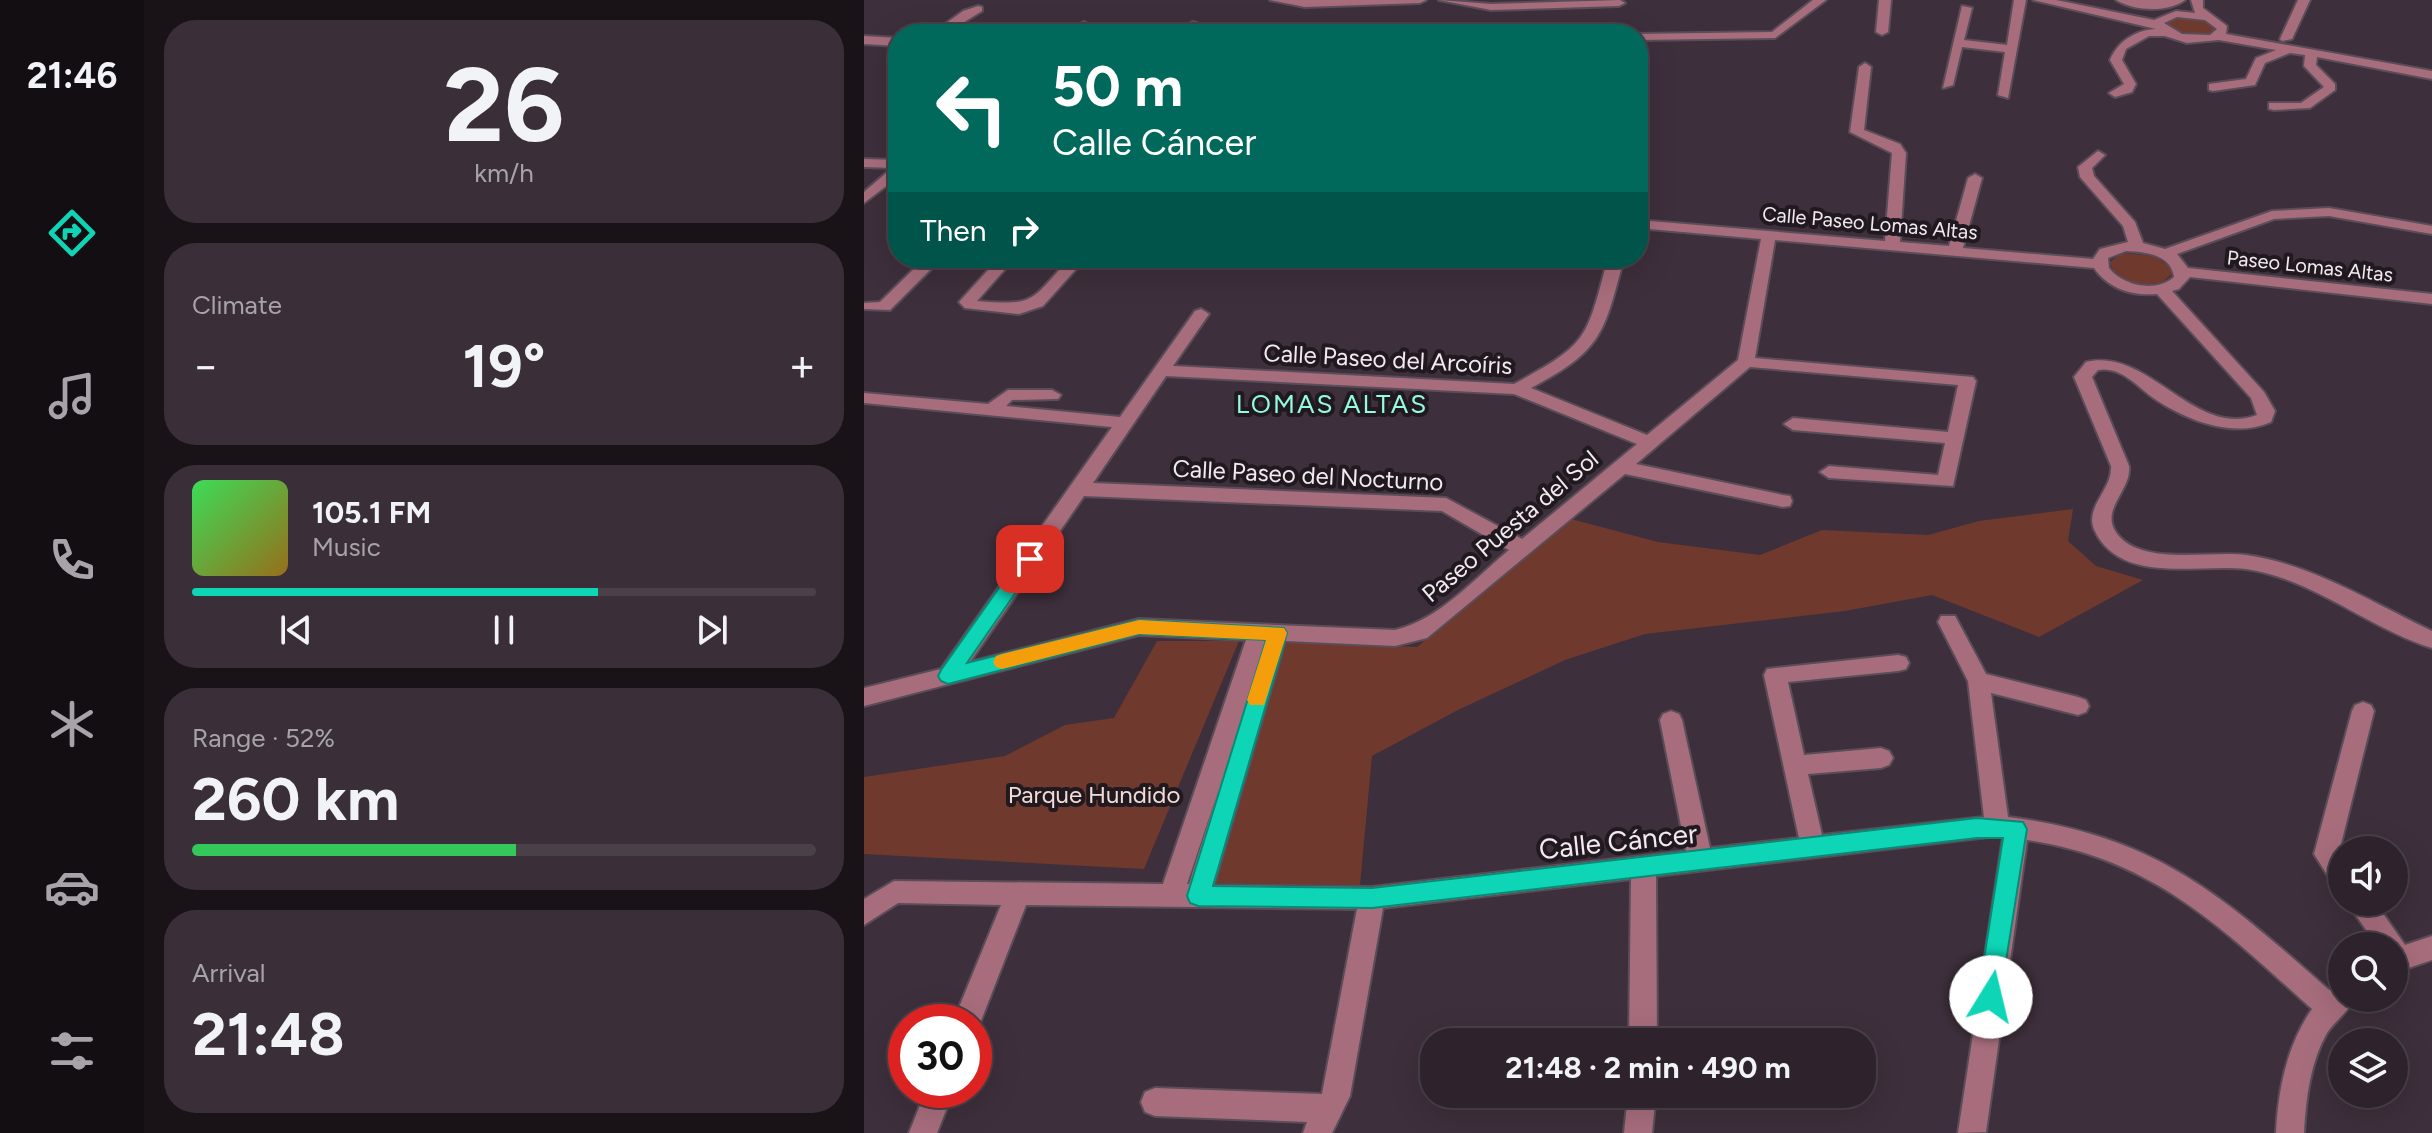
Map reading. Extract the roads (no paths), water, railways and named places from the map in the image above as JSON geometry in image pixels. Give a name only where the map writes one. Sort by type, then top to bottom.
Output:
[{"type":"street","points":[[1276,0],[1305,4],[1420,0]]},
{"type":"street","points":[[1445,0],[1491,7],[1619,3]]},
{"type":"street","points":[[1648,37],[1775,35],[1808,5],[1820,0]]},
{"type":"street","points":[[1882,32],[1885,0]]},
{"type":"street","points":[[2004,95],[2020,0]]},
{"type":"street","points":[[2039,0],[2162,24]]},
{"type":"street","points":[[2077,0],[2162,24],[2194,39],[2221,32],[2432,67]]},
{"type":"street","points":[[2122,0],[2153,6],[2174,2],[2185,14]]},
{"type":"street","points":[[2197,0],[2197,9],[2221,32]]},
{"type":"street","points":[[2213,87],[2251,82],[2260,61],[2288,44],[2304,0]]},
{"type":"street","points":[[1947,85],[1966,8]]},
{"type":"street","points":[[951,24],[978,9]]},
{"type":"street","points":[[2115,93],[2128,89],[2130,84],[2116,60],[2121,47],[2185,14],[2204,17]]},
{"type":"street","points":[[864,40],[888,41]]},
{"type":"street","points":[[1957,43],[2012,49]]},
{"type":"street","points":[[2288,44],[2311,53],[2432,75]]},
{"type":"street","points":[[2274,106],[2309,107],[2331,87],[2310,66],[2311,53]]},
{"type":"street","points":[[1865,67],[1857,132],[1895,147],[1899,153],[1892,245]]},
{"type":"street","points":[[2098,155],[2085,167],[2087,177],[2100,195],[2126,219],[2133,230],[2137,247]]},
{"type":"street","points":[[864,163],[888,166]]},
{"type":"street","points":[[864,199],[888,176]]},
{"type":"street","points":[[1955,250],[1975,178]]},
{"type":"street","points":[[2164,254],[2272,215],[2341,213],[2432,230]]},
{"type":"street","name":"Calle Paseo Lomas Altas","points":[[1648,225],[2099,264]]},
{"type":"street","points":[[1769,235],[1746,362],[1967,381],[1946,482],[1829,472]]},
{"type":"street","points":[[2137,247],[2164,254],[2173,259],[2183,272],[2179,283],[2162,290],[2149,291],[2120,284],[2102,271],[2099,264],[2105,252],[2137,247]]},
{"type":"street","points":[[908,268],[870,306],[884,307],[924,268]]},
{"type":"street","points":[[998,268],[967,302],[971,305],[1029,308],[1069,268]]},
{"type":"street","points":[[1517,389],[1565,362],[1586,344],[1597,325],[1613,268]]},
{"type":"street","name":"Paseo Lomas Altas","points":[[2183,272],[2432,299]]},
{"type":"street","points":[[2162,290],[2258,396],[2266,411],[2265,418],[2249,424],[2234,423],[2170,400],[2122,366],[2110,363],[2092,366],[2083,377],[2084,383],[2121,465],[2119,481],[2103,513],[2103,527],[2110,537],[2129,552],[2154,560],[2227,561],[2274,569],[2432,640]]},
{"type":"street","points":[[948,676],[1201,314]]},
{"type":"street","name":"Paseo Puesta del Sol","points":[[864,697],[1139,627],[1395,638],[1420,632],[1442,617],[1746,362]]},
{"type":"street","name":"Calle Paseo del Arcoíris","points":[[1161,371],[1517,389],[1650,443]]},
{"type":"street","points":[[992,410],[1008,395],[1052,395]]},
{"type":"street","points":[[864,398],[1125,423]]},
{"type":"street","points":[[1793,424],[1955,438]]},
{"type":"street","points":[[1622,467],[1783,501]]},
{"type":"street","name":"Calle Paseo del Nocturno","points":[[1079,489],[1446,505],[1524,549]]},
{"type":"street","points":[[1948,622],[1979,681],[2006,828],[1972,1132]]},
{"type":"street","points":[[1171,896],[1268,633]]},
{"type":"street","points":[[1198,896],[1268,633]]},
{"type":"street","points":[[1813,848],[1775,675],[1898,663]]},
{"type":"street","points":[[1979,681],[2078,706]]},
{"type":"street","points":[[2331,836],[2363,711]]},
{"type":"street","points":[[1671,720],[1701,862]]},
{"type":"street","points":[[1795,765],[1881,758]]},
{"type":"street","name":"Calle Cáncer","points":[[864,913],[894,892],[1372,898],[2006,828],[2090,842],[2130,857],[2180,883],[2328,996]]},
{"type":"street","points":[[1643,1028],[1644,869]]},
{"type":"street","points":[[974,1004],[1018,894]]},
{"type":"street","points":[[1155,1102],[1323,1121],[1336,1096],[1372,898]]},
{"type":"street","points":[[2408,951],[2432,948]]},
{"type":"street","points":[[2290,1133],[2290,1110],[2304,1054],[2329,1012]]},
{"type":"street","points":[[923,1133],[933,1108]]},
{"type":"street","points":[[1638,1133],[1641,1108]]},
{"type":"district","name":"LOMAS ALTAS","points":[[1332,404]]},
{"type":"park label","name":"Parque Hundido","points":[[1094,794]]}]
